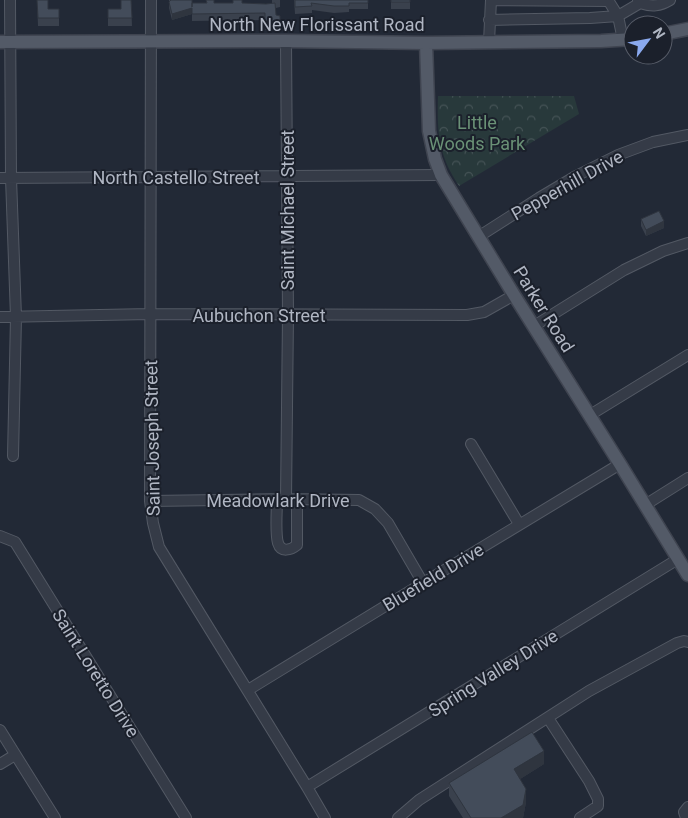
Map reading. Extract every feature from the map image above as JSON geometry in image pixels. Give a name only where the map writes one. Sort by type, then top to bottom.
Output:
[{"type":"main road","points":[[673,32],[688,29]]},
{"type":"main road","name":"North New Florissant Road","points":[[5,42],[286,41],[426,43],[623,39]]},
{"type":"main road","name":"Parker Road","points":[[426,43],[429,131],[435,159],[441,175],[688,575]]},
{"type":"street","points":[[10,0],[5,42],[12,178],[16,318],[13,456]]},
{"type":"street","name":"Saint Joseph Street","points":[[152,0],[150,314],[150,501],[152,523],[159,547],[325,818]]},
{"type":"street","points":[[489,42],[491,0],[608,0],[623,28]]},
{"type":"street","points":[[490,20],[618,16],[639,2],[648,6],[656,6],[670,0]]},
{"type":"street","name":"Saint Michael Street","points":[[286,41],[287,499]]},
{"type":"street","name":"Pepperhill Drive","points":[[478,237],[561,184],[618,155],[654,142],[688,135]]},
{"type":"street","name":"North Castello Street","points":[[0,178],[441,175]]},
{"type":"street","points":[[534,326],[624,270],[664,250],[688,243]]},
{"type":"street","name":"Aubuchon Street","points":[[0,317],[150,314],[467,315],[484,312],[514,295]]},
{"type":"street","points":[[590,416],[688,355]]},
{"type":"street","points":[[471,444],[519,524]]},
{"type":"street","name":"Bluefield Drive","points":[[248,690],[620,464]]},
{"type":"street","points":[[645,505],[688,478]]},
{"type":"street","name":"Meadowlark Drive","points":[[150,501],[359,500],[375,509],[388,523],[423,583]]},
{"type":"street","name":"Saint Loretto Drive","points":[[0,536],[15,542],[186,818]]},
{"type":"street","name":"Spring Valley Drive","points":[[307,788],[678,559]]},
{"type":"street","points":[[398,818],[418,800],[588,691],[677,643],[688,642]]},
{"type":"street","points":[[548,718],[598,799],[598,806],[580,818]]},
{"type":"street","points":[[0,730],[55,818]]},
{"type":"street","points":[[0,764],[15,755]]},
{"type":"green space","name":"Little Woods Park","points":[[438,96],[574,96],[579,114],[459,186],[447,164],[440,143]]},
{"type":"building","points":[[37,0],[48,0],[48,9],[59,9],[59,18],[38,18]]},
{"type":"building","points":[[121,0],[131,0],[132,18],[108,18],[108,9],[121,9]]},
{"type":"building","points":[[171,0],[192,0],[192,3],[207,3],[206,0],[214,0],[214,3],[233,3],[233,0],[242,0],[242,3],[275,3],[276,15],[280,16],[280,23],[265,23],[265,13],[192,14],[192,8],[172,14],[169,2]]},
{"type":"building","points":[[295,0],[368,0],[368,3],[349,3],[349,6],[334,6],[311,3],[312,6],[295,7]]},
{"type":"building","points":[[391,0],[410,0],[410,2],[391,2]]},
{"type":"building","points":[[659,211],[664,221],[646,230],[641,219]]},
{"type":"building","points":[[532,732],[544,751],[514,769],[526,789],[523,805],[501,818],[471,818],[449,783]]}]
